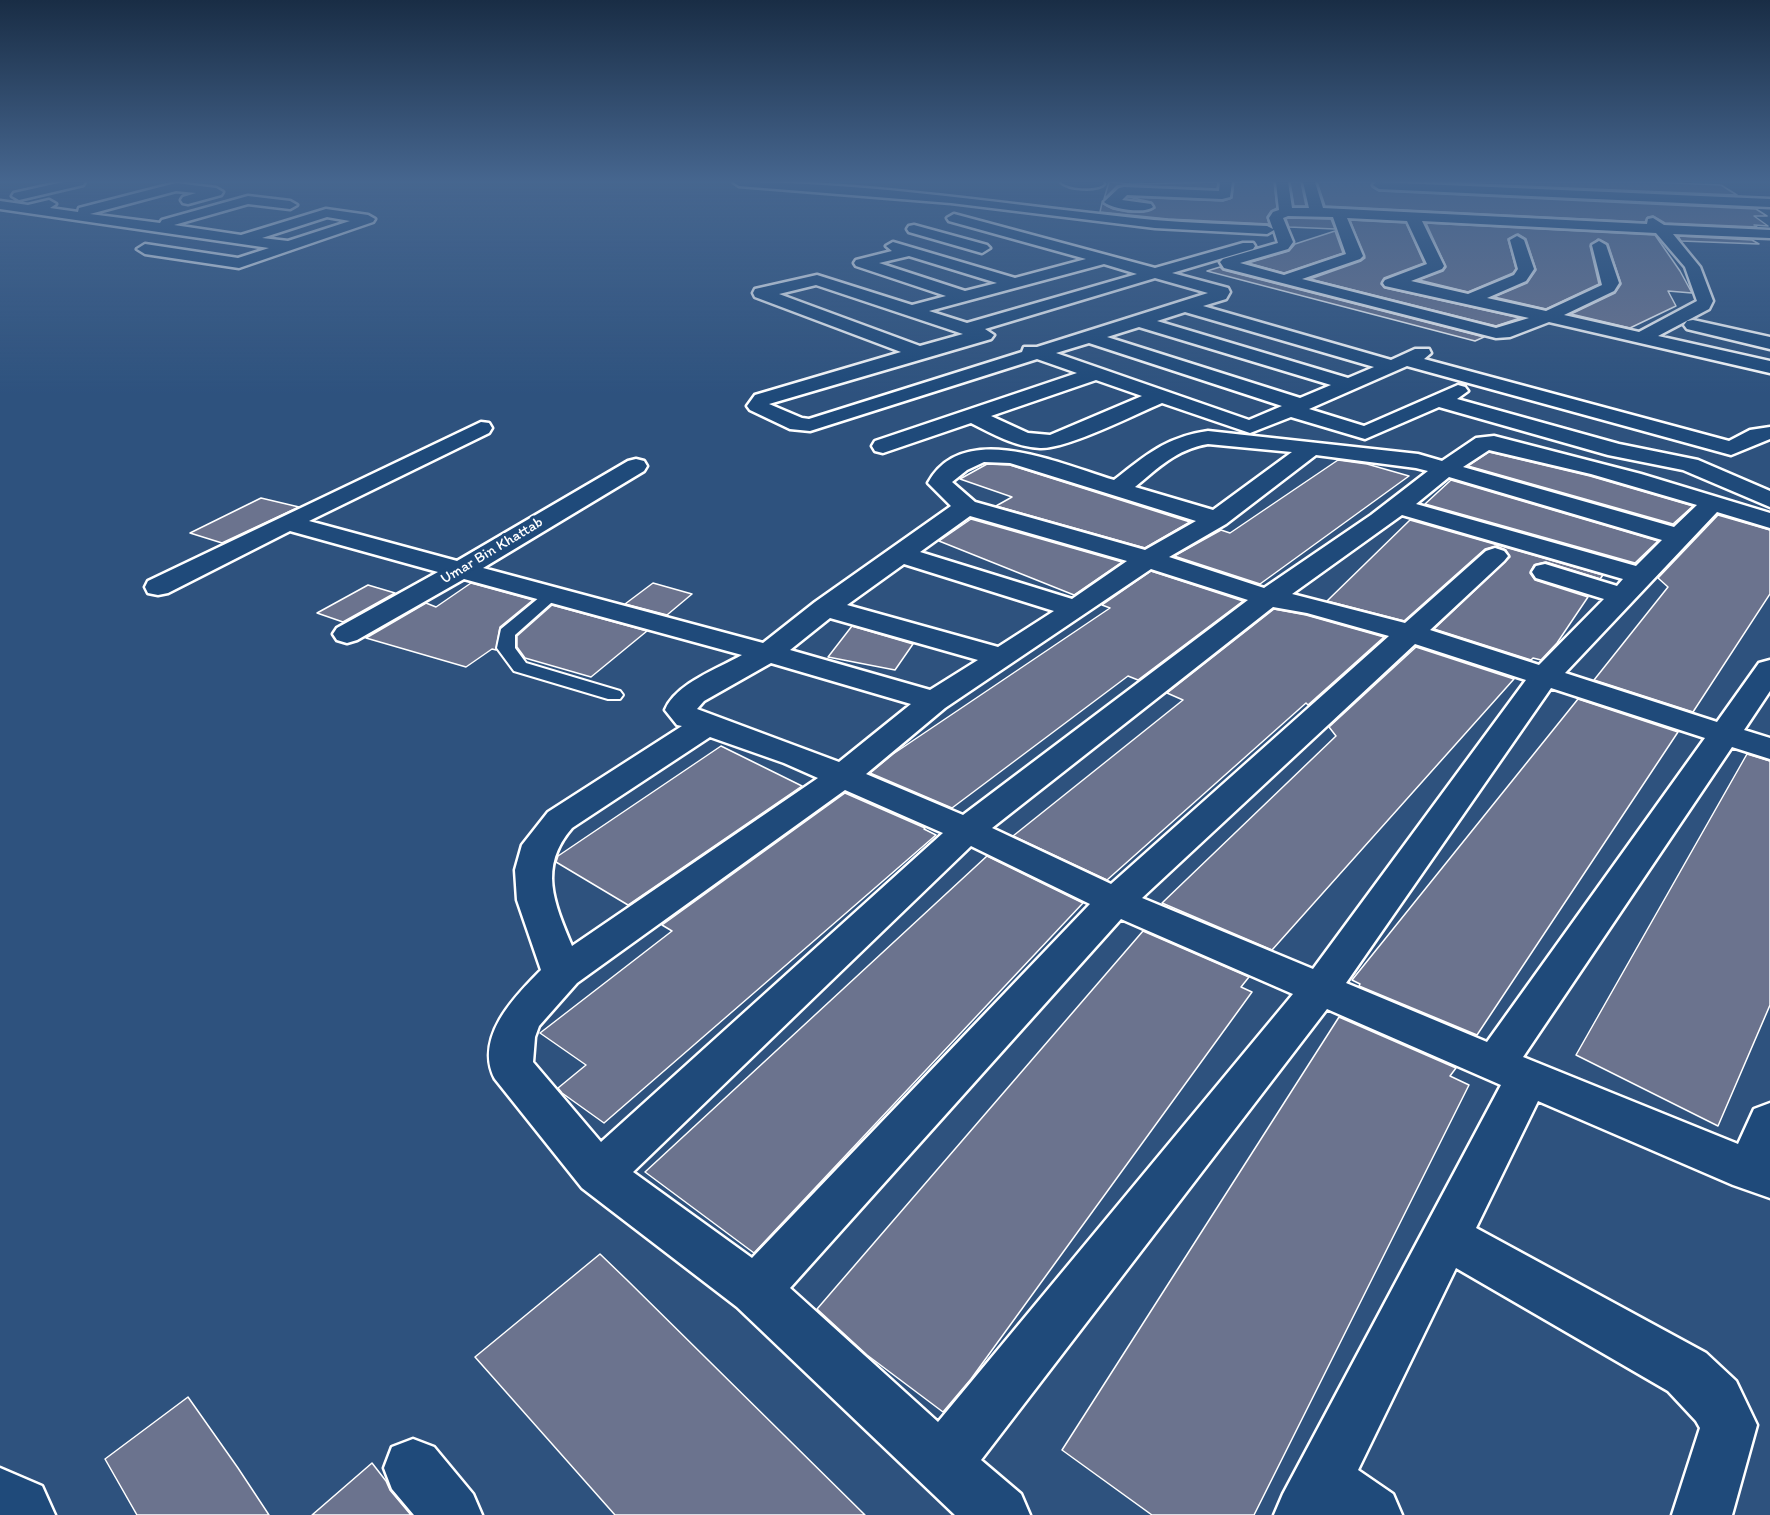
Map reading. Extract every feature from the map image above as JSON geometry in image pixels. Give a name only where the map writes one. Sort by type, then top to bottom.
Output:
[{"type":"street","points":[[174,253],[239,262],[268,253]]},
{"type":"street","points":[[902,253],[862,263],[965,297]]},
{"type":"street","points":[[915,253],[1015,283]]},
{"type":"street","points":[[1083,253],[1159,273],[1221,292],[1220,295],[810,426],[798,424],[757,406],[762,399],[920,353],[974,332],[1159,273],[1226,253]]},
{"type":"street","points":[[1259,253],[1228,262],[1239,268],[1284,280],[1496,333],[1504,333],[1547,317],[1608,288],[1611,284],[1601,253]]},
{"type":"street","points":[[1284,280],[1355,256],[1354,253]]},
{"type":"street","points":[[1349,297],[1436,266],[1429,253]]},
{"type":"street","points":[[1468,300],[1520,278],[1526,269],[1518,253]]},
{"type":"street","points":[[1644,337],[1703,305],[1705,301],[1697,274],[1683,253]]},
{"type":"street","points":[[910,311],[1106,259]]},
{"type":"street","points":[[1028,261],[1062,271]]},
{"type":"street","points":[[920,353],[761,293],[817,280],[1250,427],[1406,360]]},
{"type":"street","points":[[1394,282],[1770,367]]},
{"type":"street","points":[[1185,306],[1406,360],[1731,448],[1758,435],[1770,433]]},
{"type":"street","points":[[1139,321],[1348,384]]},
{"type":"street","points":[[1672,321],[1770,343]]},
{"type":"street","points":[[1090,337],[1365,433],[1480,381]]},
{"type":"street","points":[[883,446],[1094,374]]},
{"type":"street","points":[[972,415],[1024,440],[1045,442],[1161,396]]},
{"type":"street","points":[[1437,400],[1616,450],[1690,465],[1770,500]]},
{"type":"street","points":[[158,587],[481,428]]},
{"type":"street","points":[[1119,488],[1167,448],[1191,439],[1226,438],[1418,461],[1680,537]]},
{"type":"street","points":[[599,1174],[967,830],[1268,598],[1389,513],[1446,468],[1484,443],[1494,443],[1587,465],[1770,521]]},
{"type":"street","points":[[1740,443],[1770,455]]},
{"type":"street","points":[[1000,1515],[941,1464],[755,1290],[599,1174],[511,1067],[510,1047],[514,1032],[529,1008],[562,973],[841,777],[934,701],[1076,609],[1148,559],[1217,519],[1312,448]]},
{"type":"street","points":[[1217,519],[1012,457],[983,455],[946,474],[940,483],[966,507],[1148,559],[1268,598],[1310,605],[1410,633],[1770,749]]},
{"type":"street","name":"Umar Bin Khattab","points":[[347,634],[636,466]]},
{"type":"street","points":[[941,1464],[1321,988],[1545,676],[1713,502]]},
{"type":"street","points":[[966,507],[903,555],[825,608],[768,653],[693,694],[683,704],[681,710],[688,718],[796,756],[967,830],[1115,901],[1760,1175],[1770,1122]]},
{"type":"street","points":[[1389,513],[1495,556],[1622,596]]},
{"type":"street","points":[[1389,513],[1641,576]]},
{"type":"street","points":[[287,523],[768,653],[934,701]]},
{"type":"street","points":[[903,555],[1076,609]]},
{"type":"street","points":[[755,1290],[1115,901],[1495,556]]},
{"type":"street","points":[[825,608],[1001,657]]},
{"type":"street","points":[[1372,1515],[1313,1498],[1446,1237],[1511,1071],[1723,735],[1767,682]]},
{"type":"street","points":[[562,973],[537,901],[534,875],[536,855],[545,837],[560,820],[706,725]]},
{"type":"street","points":[[1446,1237],[1687,1372],[1716,1401],[1729,1425],[1702,1515]]},
{"type":"street","points":[[413,1468],[452,1515]]},
{"type":"street","points":[[0,1498],[21,1507],[25,1515]]},
{"type":"lane","points":[[552,595],[507,633],[506,648],[520,667],[614,695]]},
{"type":"building","points":[[1283,253],[1343,253],[1284,273],[1248,263]]},
{"type":"building","points":[[1363,253],[1419,253],[1424,263],[1384,278],[1381,284],[1385,288],[1520,318],[1496,326],[1310,279],[1365,258]]},
{"type":"building","points":[[1440,253],[1512,253],[1516,269],[1513,273],[1468,292],[1419,280],[1443,271],[1446,267]]},
{"type":"building","points":[[1530,253],[1592,253],[1599,284],[1546,309],[1494,297],[1527,283],[1536,270]]},
{"type":"building","points":[[1611,253],[1667,253],[1692,293],[1668,291],[1676,306],[1630,328],[1571,314],[1615,293],[1621,284]]},
{"type":"building","points":[[1220,267],[1223,270],[1484,337],[1475,341],[1207,271]]},
{"type":"building","points":[[1489,452],[1590,476],[1693,506],[1673,524],[1468,466]]},
{"type":"building","points":[[1338,460],[1367,464],[1409,476],[1260,584],[1174,556],[1221,530],[1230,533]]},
{"type":"building","points":[[987,464],[1010,465],[1190,522],[1145,548],[996,506],[1012,497],[960,479]]},
{"type":"building","points":[[1451,480],[1658,541],[1635,563],[1425,504]]},
{"type":"building","points":[[261,498],[299,507],[222,543],[190,533]]},
{"type":"building","points":[[1718,515],[1770,530],[1770,594],[1693,712],[1594,680],[1668,587],[1658,578]]},
{"type":"building","points":[[971,519],[1122,562],[1074,595],[939,541]]},
{"type":"building","points":[[1410,520],[1603,575],[1600,579],[1546,562],[1534,565],[1530,573],[1535,580],[1588,597],[1557,643],[1541,660],[1533,658],[1531,660],[1434,629],[1510,557],[1506,550],[1496,546],[1485,549],[1404,621],[1327,601]]},
{"type":"building","points":[[1151,571],[1243,601],[1138,680],[1128,676],[952,808],[870,773],[893,754],[1110,608],[1102,605]]},
{"type":"building","points":[[471,583],[533,600],[500,627],[496,650],[492,649],[466,667],[366,638],[426,603],[436,607]]},
{"type":"building","points":[[653,583],[692,594],[667,615],[625,604]]},
{"type":"building","points":[[368,585],[395,593],[343,622],[317,613]]},
{"type":"building","points":[[552,605],[647,631],[591,677],[525,658],[517,647],[517,636]]},
{"type":"building","points":[[1274,609],[1306,615],[1384,637],[1308,705],[1306,703],[1107,880],[1013,836],[1183,700],[1167,693]]},
{"type":"building","points":[[852,626],[913,644],[895,670],[828,657]]},
{"type":"building","points":[[1416,647],[1514,679],[1272,950],[1162,903],[1336,736],[1329,727]]},
{"type":"building","points":[[1578,699],[1678,732],[1477,1035],[1359,986],[1360,984],[1352,980]]},
{"type":"building","points":[[721,746],[802,786],[628,905],[556,862],[558,856]]},
{"type":"building","points":[[1747,754],[1770,761],[1770,1005],[1718,1126],[1576,1055]]},
{"type":"building","points":[[845,793],[936,835],[604,1123],[562,1093],[558,1088],[586,1065],[540,1033],[672,931],[662,925]]},
{"type":"building","points":[[987,856],[1083,903],[754,1253],[645,1172]]},
{"type":"building","points":[[1143,931],[1249,977],[1241,987],[1252,992],[971,1379],[943,1412],[867,1355],[817,1309]]},
{"type":"building","points":[[1339,1017],[1456,1068],[1450,1076],[1469,1085],[1254,1515],[1152,1515],[1062,1450]]},
{"type":"building","points":[[600,1254],[865,1515],[615,1515],[475,1357]]},
{"type":"building","points":[[188,1397],[269,1515],[137,1515],[105,1459]]},
{"type":"building","points":[[372,1463],[390,1490],[411,1515],[312,1515]]}]
